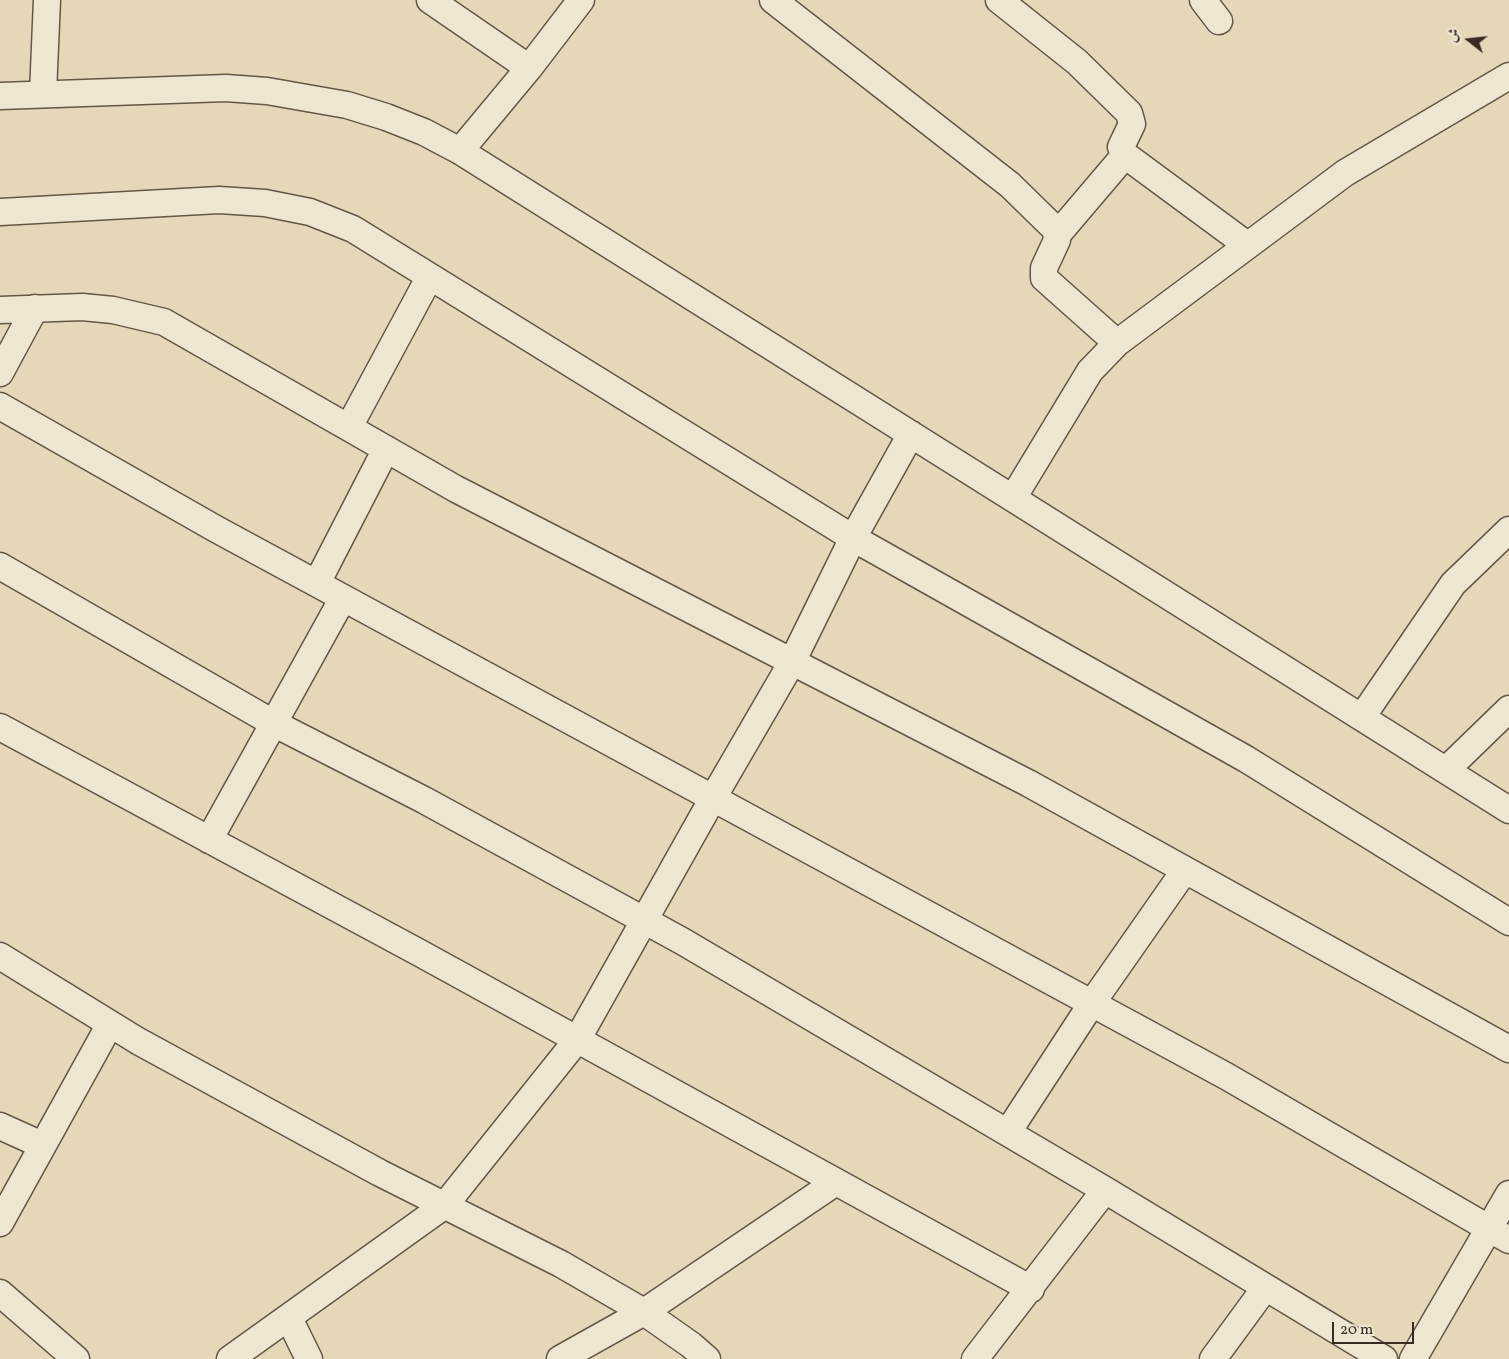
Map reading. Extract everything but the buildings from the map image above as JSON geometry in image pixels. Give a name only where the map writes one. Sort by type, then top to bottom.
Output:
[{"type":"street","points":[[43,93],[47,0]]},
{"type":"street","points":[[430,0],[529,68]]},
{"type":"street","points":[[460,151],[529,68],[581,0]]},
{"type":"street","points":[[774,0],[1010,185],[1056,230],[1057,235]]},
{"type":"street","points":[[999,0],[1078,62],[1129,112],[1132,124],[1121,146],[1125,155],[1247,245]]},
{"type":"street","points":[[1203,0],[1219,21]]},
{"type":"street","points":[[1013,498],[1090,371],[1117,343],[1345,173],[1509,76]]},
{"type":"street","points":[[0,96],[226,88],[307,96],[386,117],[424,132],[460,151],[1446,770],[1505,803]]},
{"type":"street","points":[[1117,343],[1044,278],[1044,268],[1057,235],[1125,155]]},
{"type":"street","points":[[0,212],[218,200],[265,203],[310,212],[353,229],[392,252],[429,278],[854,538],[1246,759],[1509,922]]},
{"type":"street","points":[[349,428],[429,278]]},
{"type":"street","points":[[0,310],[82,307],[114,310],[164,322],[456,489],[1028,783],[1509,1049]]},
{"type":"street","points":[[0,373],[35,308]]},
{"type":"street","points":[[0,406],[343,598],[1226,1076],[1499,1234]]},
{"type":"street","points":[[230,1359],[290,1318],[445,1204],[577,1040],[712,798],[792,662],[854,538],[911,434]]},
{"type":"street","points":[[317,583],[386,449]]},
{"type":"street","points":[[1362,717],[1453,584],[1509,530]]},
{"type":"street","points":[[0,566],[275,724],[424,800],[643,920],[1008,1132],[1384,1359]]},
{"type":"street","points":[[209,840],[275,724],[343,598]]},
{"type":"street","points":[[1446,770],[1509,709]]},
{"type":"street","points":[[0,727],[1031,1289]]},
{"type":"street","points":[[1008,1132],[1092,1003],[1185,870]]},
{"type":"street","points":[[0,956],[110,1024],[380,1173],[445,1204],[561,1264],[644,1312],[692,1345],[707,1359]]},
{"type":"street","points":[[0,1223],[110,1024]]},
{"type":"street","points":[[0,1126],[42,1145]]},
{"type":"street","points":[[560,1359],[644,1312],[836,1182]]},
{"type":"street","points":[[980,1358],[1105,1190]]},
{"type":"street","points":[[1413,1359],[1499,1234],[1509,1194]]},
{"type":"street","points":[[1213,1359],[1265,1288]]},
{"type":"street","points":[[0,1293],[76,1359]]},
{"type":"street","points":[[290,1318],[309,1359]]}]
